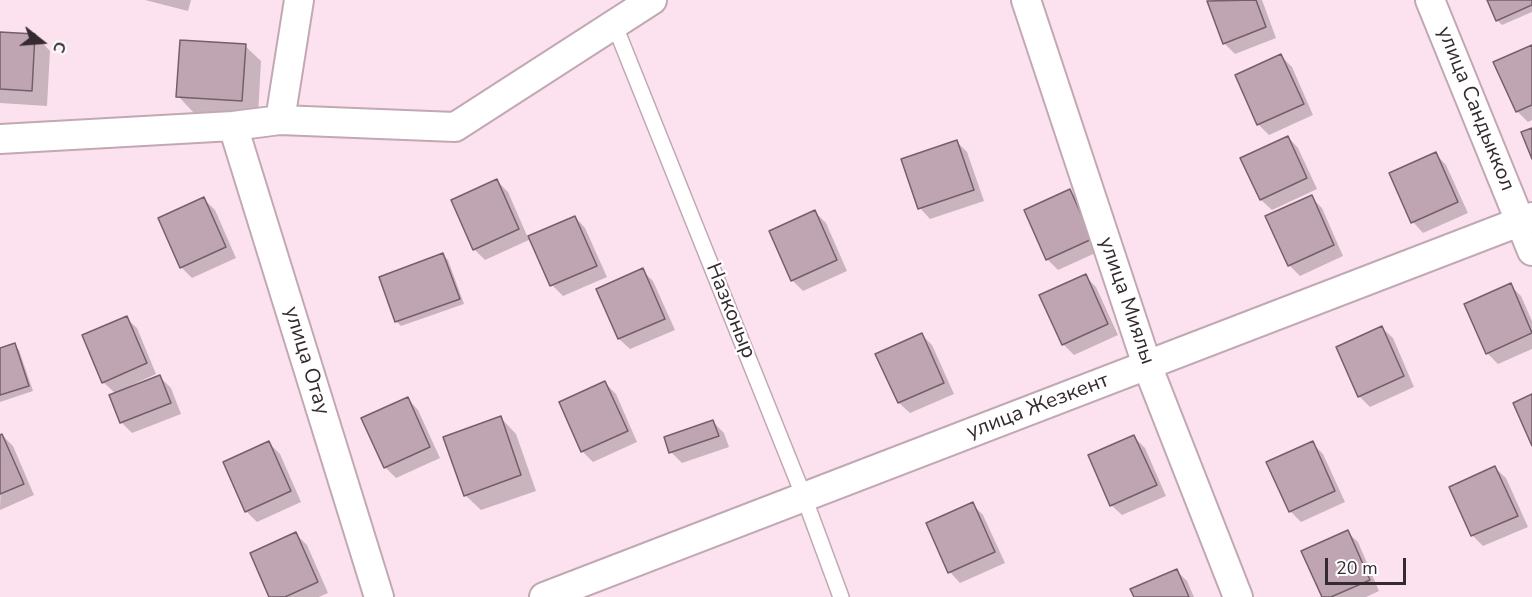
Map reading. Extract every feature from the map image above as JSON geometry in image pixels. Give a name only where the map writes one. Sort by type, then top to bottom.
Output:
[{"type":"street","points":[[280,120],[299,0]]},
{"type":"street","points":[[0,139],[233,126],[280,120],[455,127],[615,26],[652,0]]},
{"type":"street","name":"улица Миялы","points":[[1026,0],[1147,365],[1238,597]]},
{"type":"street","name":"улица Сандыккол","points":[[1430,0],[1526,219],[1532,251]]},
{"type":"street","name":"улица Отау","points":[[233,126],[379,597]]},
{"type":"street","name":"улица Жезкент","points":[[544,597],[1526,219]]},
{"type":"lane","name":"Назконыр","points":[[615,26],[842,597]]},
{"type":"building","points":[[1256,0],[1266,27],[1223,44],[1207,1]]},
{"type":"building","points":[[1487,0],[1532,0],[1532,5],[1496,21]]},
{"type":"building","points":[[0,32],[35,34],[32,91],[0,89]]},
{"type":"building","points":[[180,40],[246,44],[242,101],[176,97]]},
{"type":"building","points":[[1532,45],[1532,105],[1516,112],[1493,62]]},
{"type":"building","points":[[1281,54],[1304,104],[1257,125],[1235,75]]},
{"type":"building","points":[[1532,128],[1532,159],[1521,132]]},
{"type":"building","points":[[1288,136],[1307,178],[1260,200],[1240,158]]},
{"type":"building","points":[[957,140],[974,190],[918,209],[901,159]]},
{"type":"building","points":[[1436,152],[1458,202],[1411,223],[1389,173]]},
{"type":"building","points":[[497,179],[519,229],[473,250],[451,200]]},
{"type":"building","points":[[1070,189],[1092,239],[1046,260],[1024,210]]},
{"type":"building","points":[[1312,195],[1334,245],[1288,266],[1265,216]]},
{"type":"building","points":[[204,197],[226,247],[180,268],[158,218]]},
{"type":"building","points":[[815,210],[837,260],[791,281],[769,231]]},
{"type":"building","points":[[575,216],[597,266],[550,286],[528,236]]},
{"type":"building","points":[[443,253],[460,299],[395,322],[379,277]]},
{"type":"building","points":[[643,268],[665,319],[618,339],[596,289]]},
{"type":"building","points":[[1086,274],[1108,324],[1062,345],[1039,295]]},
{"type":"building","points":[[1511,283],[1532,333],[1486,354],[1464,304]]},
{"type":"building","points":[[127,316],[147,363],[102,383],[82,335]]},
{"type":"building","points":[[1382,326],[1404,376],[1358,397],[1336,347]]},
{"type":"building","points":[[922,333],[944,383],[898,403],[875,354]]},
{"type":"building","points":[[15,343],[29,386],[0,395],[0,348]]},
{"type":"building","points":[[160,375],[171,403],[120,423],[109,395]]},
{"type":"building","points":[[605,381],[628,431],[581,452],[559,402]]},
{"type":"building","points":[[1532,394],[1532,446],[1513,403]]},
{"type":"building","points":[[408,397],[430,447],[384,468],[361,418]]},
{"type":"building","points":[[501,416],[521,475],[464,496],[443,437]]},
{"type":"building","points":[[713,420],[719,436],[669,453],[664,437]]},
{"type":"building","points":[[2,434],[24,484],[0,494],[0,435]]},
{"type":"building","points":[[1134,435],[1157,485],[1110,506],[1088,455]]},
{"type":"building","points":[[269,441],[291,491],[245,512],[223,462]]},
{"type":"building","points":[[1313,441],[1335,491],[1289,512],[1266,462]]},
{"type":"building","points":[[1495,466],[1518,516],[1471,536],[1449,487]]},
{"type":"building","points":[[973,502],[995,552],[948,573],[926,523]]},
{"type":"building","points":[[1348,530],[1370,580],[1331,597],[1322,597],[1301,551]]},
{"type":"building","points":[[296,532],[318,582],[285,597],[269,597],[250,553]]},
{"type":"building","points":[[1177,569],[1189,597],[1134,597],[1130,589]]}]
